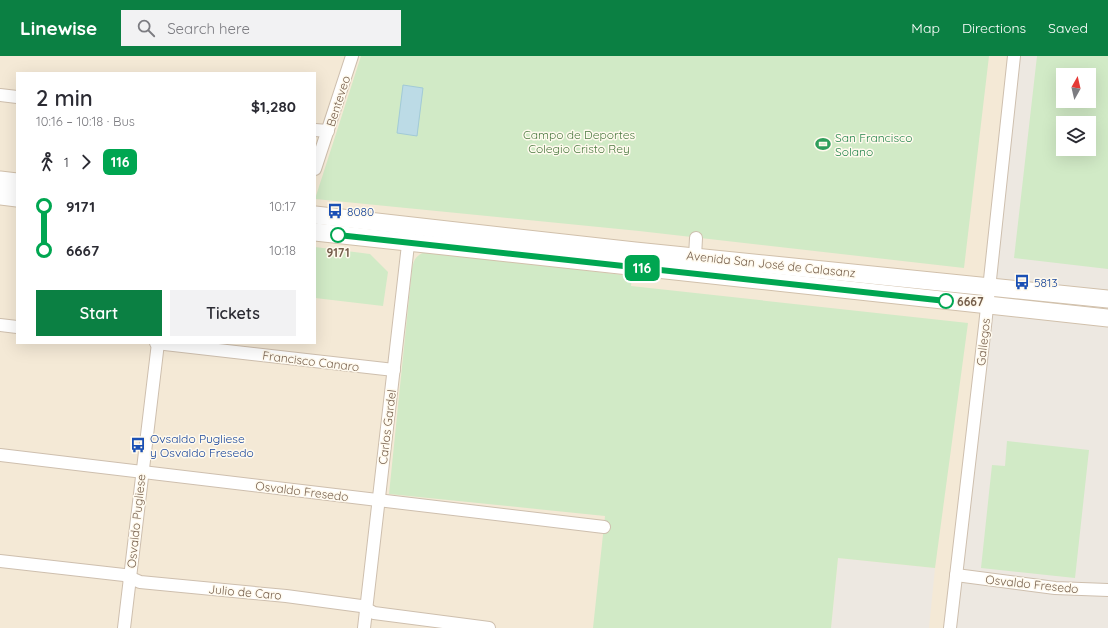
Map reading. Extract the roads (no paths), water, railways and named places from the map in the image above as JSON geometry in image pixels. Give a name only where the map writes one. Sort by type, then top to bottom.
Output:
[{"type":"main road","points":[[0,180],[16,182]]},
{"type":"main road","points":[[0,196],[16,198]]},
{"type":"main road","name":"Avenida San José de Calasanz","points":[[316,215],[695,257],[989,286],[1108,300]]},
{"type":"main road","name":"Avenida San José de Calasanz","points":[[316,232],[1108,318]]},
{"type":"street","name":"Benteveo","points":[[316,166],[352,56]]},
{"type":"street","name":"Gallegos","points":[[950,628],[1014,56]]},
{"type":"street","points":[[0,95],[16,97]]},
{"type":"street","points":[[316,130],[328,131]]},
{"type":"street","name":"Carlos Gardel","points":[[364,628],[410,226]]},
{"type":"street","points":[[695,257],[696,238]]},
{"type":"street","points":[[0,325],[16,327]]},
{"type":"street","name":"Osvaldo Pugliese","points":[[124,628],[157,344]]},
{"type":"street","name":"Francisco Canaro","points":[[166,344],[394,370]]},
{"type":"street","name":"Osvaldo Fresedo","points":[[0,455],[604,527]]},
{"type":"street","name":"Julio de Caro","points":[[0,561],[124,575],[140,582],[286,596],[361,606],[374,613],[489,628]]},
{"type":"street","name":"Osvaldo Fresedo","points":[[956,575],[1054,588],[1108,590]]},
{"type":"water","points":[[403,85],[423,88],[417,136],[397,133]]},
{"type":"place","name":"San Francisco Solano","points":[[823,144]]},
{"type":"place","name":"8080","points":[[335,211]]},
{"type":"place","name":"9171","points":[[338,235]]},
{"type":"place","name":"5813","points":[[1022,282]]},
{"type":"place","name":"6667","points":[[946,301]]},
{"type":"place","name":"Ovsaldo Pugliese y Osvaldo Fresedo","points":[[138,445]]},
{"type":"park label","name":"Campo de Deportes Colegio Cristo Rey","points":[[579,141]]}]
